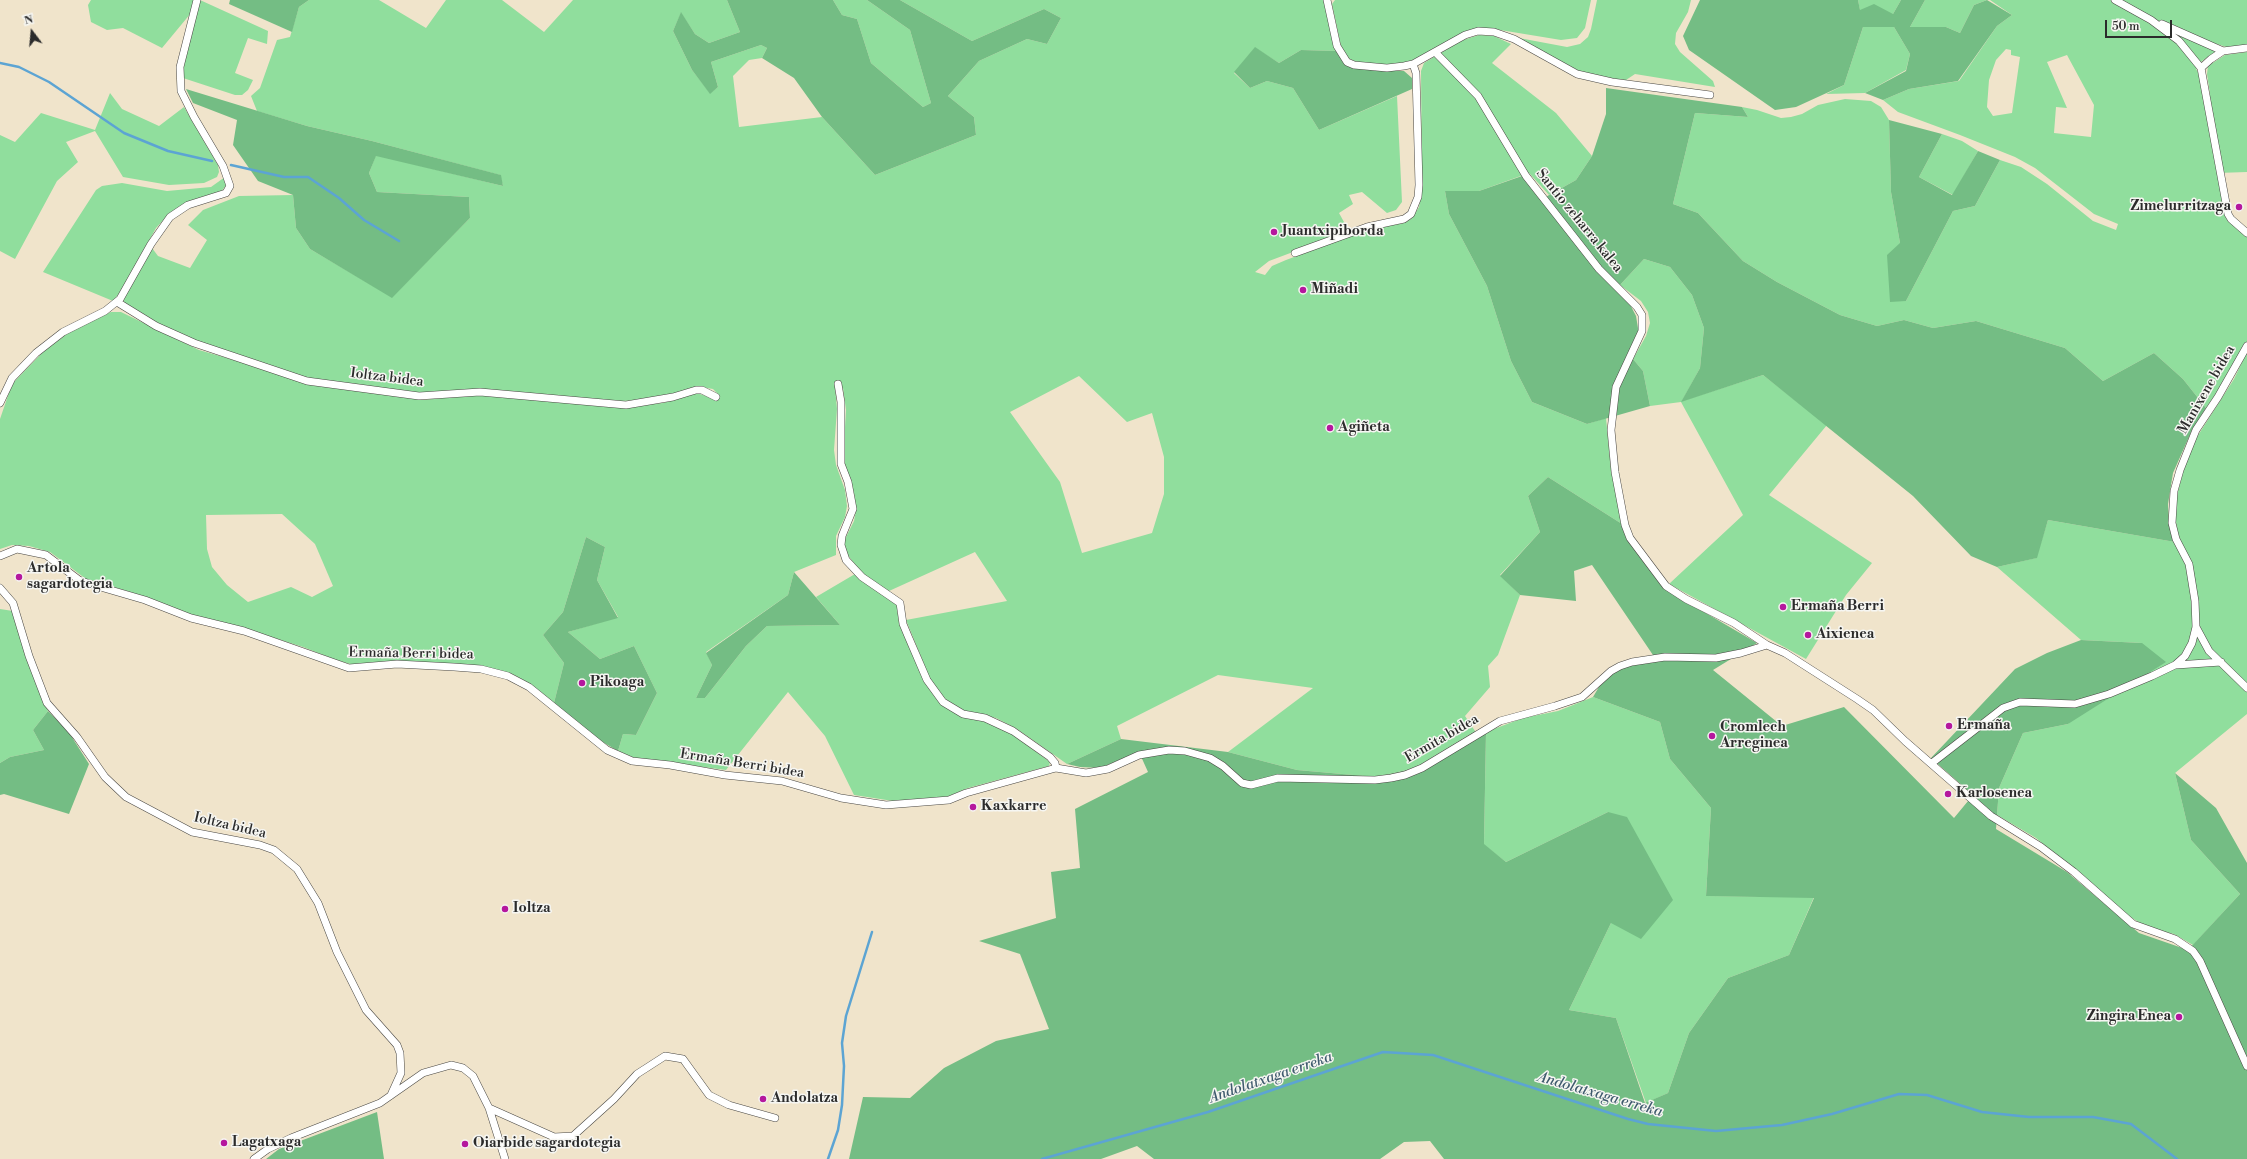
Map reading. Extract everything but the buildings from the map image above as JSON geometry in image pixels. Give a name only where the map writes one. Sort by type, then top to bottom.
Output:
[{"type":"street","points":[[0,403],[12,378],[36,353],[63,332],[105,311],[117,302],[150,244],[170,217],[188,205],[226,193],[230,186],[223,166],[194,118],[180,91],[180,67],[197,0]]},
{"type":"street","points":[[1327,0],[1337,46],[1347,62],[1354,65],[1387,68],[1413,64],[1465,35],[1478,31],[1494,32],[1514,39],[1577,74],[1612,82],[1710,95]]},
{"type":"street","points":[[2115,0],[2151,20],[2223,52]]},
{"type":"street","points":[[2151,20],[2179,41],[2201,68],[2228,214],[2231,219],[2247,233]]},
{"type":"street","points":[[2201,68],[2210,58],[2223,52],[2247,48]]},
{"type":"street","name":"Santio zeharra kalea","points":[[1435,52],[1478,96],[1526,176],[1599,269],[1637,307],[1642,315],[1642,331],[1616,387],[1611,430],[1615,472],[1625,526],[1630,538],[1666,586],[1686,599],[1734,623],[1767,645]]},
{"type":"street","points":[[1295,253],[1367,227],[1404,219],[1411,214],[1418,197],[1419,185],[1416,73],[1413,64]]},
{"type":"street","name":"Ioltza bidea","points":[[117,302],[156,326],[194,344],[307,381],[419,396],[480,392],[626,405],[673,397],[696,390],[702,390],[716,397]]},
{"type":"street","name":"Manixene bidea","points":[[1932,763],[1987,719],[2008,706],[2020,702],[2075,704],[2110,694],[2175,665],[2189,650],[2196,627],[2192,576],[2189,564],[2176,539],[2172,523],[2174,491],[2180,470],[2196,430],[2218,397],[2247,346]]},
{"type":"street","points":[[838,384],[841,402],[840,459],[851,495],[853,509],[842,536],[841,545],[846,560],[862,578],[900,603],[903,624],[927,680],[943,702],[963,714],[985,718],[1013,730],[1050,757],[1055,763],[1056,768]]},
{"type":"street","name":"Ermaña Berri bidea","points":[[0,556],[17,548],[46,555],[79,580],[145,600],[191,618],[234,628],[277,644],[300,649],[349,668],[397,664],[481,669],[508,676],[529,687],[607,750],[632,761],[670,765],[725,775],[782,781],[841,798],[886,805],[949,800],[966,793],[1056,768]]},
{"type":"street","name":"Ioltza bidea","points":[[0,588],[13,603],[29,656],[47,703],[77,737],[105,777],[126,797],[192,832],[260,845],[274,850],[297,869],[318,903],[337,952],[366,1010],[396,1045],[400,1053],[401,1073],[391,1095]]},
{"type":"street","points":[[2196,627],[2209,651],[2247,688]]},
{"type":"street","points":[[1767,645],[1785,653],[1873,710],[1905,741],[1991,816],[2041,847],[2074,872],[2133,924],[2175,939],[2193,951],[2200,961],[2247,1066]]},
{"type":"street","name":"Ermita bidea","points":[[1056,768],[1086,773],[1108,769],[1139,755],[1170,750],[1185,751],[1210,758],[1223,766],[1242,783],[1251,785],[1278,778],[1375,780],[1390,778],[1405,775],[1422,768],[1500,721],[1582,697],[1611,671],[1626,664],[1665,657],[1716,658],[1741,653],[1767,645]]},
{"type":"street","points":[[2175,665],[2221,662]]},
{"type":"street","points":[[489,1108],[554,1137],[573,1136],[614,1099],[637,1074],[665,1056],[683,1059],[709,1095],[730,1105],[775,1118]]},
{"type":"street","points":[[254,1159],[268,1149],[319,1126],[380,1103],[422,1073],[451,1065],[463,1068],[473,1076],[489,1108],[505,1159]]},
{"type":"green space","points":[[91,0],[194,0],[191,13],[162,48],[123,28],[107,30],[91,22],[88,5]]},
{"type":"green space","points":[[200,0],[268,31],[267,44],[248,38],[235,73],[253,80],[248,90],[242,95],[235,95],[183,78],[185,57]]},
{"type":"green space","points":[[230,0],[309,0],[299,7],[292,32],[229,4]]},
{"type":"green space","points":[[309,0],[379,0],[426,28],[446,0],[502,0],[544,32],[573,0],[727,0],[740,32],[709,43],[695,34],[681,13],[673,31],[692,70],[710,93],[718,87],[711,62],[761,45],[767,48],[762,58],[749,60],[733,76],[739,127],[822,117],[875,175],[976,135],[974,117],[948,96],[979,61],[1027,39],[1047,44],[1061,18],[1044,9],[972,41],[900,0],[1324,0],[1337,51],[1301,50],[1279,63],[1255,48],[1234,73],[1250,88],[1267,81],[1293,88],[1319,130],[1397,96],[1402,202],[1396,210],[1387,213],[1362,192],[1349,195],[1353,204],[1339,213],[1349,231],[1269,261],[1255,272],[1265,275],[1272,266],[1286,260],[1370,229],[1404,223],[1412,218],[1419,207],[1422,189],[1421,71],[1424,63],[1460,41],[1479,35],[1494,36],[1511,44],[1492,63],[1556,113],[1592,156],[1576,180],[1549,195],[1529,173],[1479,191],[1445,191],[1449,214],[1487,286],[1511,361],[1532,402],[1587,424],[1606,418],[1611,470],[1622,524],[1548,477],[1528,496],[1540,532],[1500,575],[1520,595],[1498,655],[1488,666],[1490,687],[1465,716],[1475,731],[1415,768],[1376,777],[1297,770],[1228,752],[1313,688],[1218,675],[1117,726],[1121,739],[1067,764],[1017,729],[996,718],[963,711],[950,703],[939,693],[930,679],[906,620],[1007,601],[975,552],[889,591],[862,574],[847,554],[844,541],[854,521],[856,510],[854,493],[843,461],[846,410],[843,388],[835,386],[837,409],[834,450],[836,465],[845,490],[847,506],[845,517],[836,536],[836,555],[794,572],[788,595],[706,652],[712,665],[696,698],[705,698],[746,646],[767,626],[840,625],[816,597],[855,574],[892,599],[897,606],[899,623],[925,681],[935,697],[945,707],[960,715],[988,721],[1008,731],[1050,762],[1049,766],[968,788],[947,797],[893,801],[854,795],[825,736],[788,692],[726,770],[634,758],[618,751],[623,734],[636,735],[657,693],[634,646],[600,659],[568,632],[618,617],[597,580],[605,547],[586,537],[563,612],[543,635],[564,663],[554,703],[532,685],[510,673],[474,665],[400,661],[354,665],[230,624],[201,619],[127,591],[86,579],[50,552],[29,546],[12,545],[0,549],[0,419],[12,384],[44,351],[72,330],[111,312],[121,312],[199,350],[265,369],[308,384],[423,400],[480,394],[618,407],[663,403],[697,393],[715,399],[719,395],[713,389],[701,387],[644,400],[621,401],[478,390],[420,394],[306,379],[193,341],[128,308],[123,300],[152,248],[158,256],[190,268],[207,240],[188,225],[203,210],[239,196],[293,195],[296,228],[310,249],[392,297],[470,218],[469,197],[377,192],[369,173],[376,155],[503,186],[500,175],[372,141],[307,126],[257,111],[251,96],[260,88],[277,40],[290,37],[299,7]],"holes":[[[1079,376],[1127,422],[1152,413],[1164,457],[1164,494],[1152,533],[1082,553],[1060,482],[1010,412]],[[282,514],[315,544],[333,586],[312,597],[291,587],[248,602],[227,585],[212,567],[207,549],[206,515]]]},
{"type":"green space","points":[[727,0],[833,0],[842,15],[857,19],[871,63],[923,107],[931,103],[910,30],[867,0],[900,0],[972,41],[1044,9],[1061,18],[1047,44],[1027,39],[979,61],[948,96],[974,117],[976,135],[875,175],[822,117],[794,78],[762,58],[767,48],[761,45],[711,62],[718,87],[710,94],[692,70],[673,31],[681,12],[695,34],[709,43],[740,32]]},
{"type":"green space","points":[[833,0],[867,0],[910,30],[931,103],[923,107],[871,63],[857,19],[842,15]]},
{"type":"green space","points":[[1335,0],[1591,0],[1585,28],[1577,38],[1561,40],[1494,29],[1466,31],[1419,58],[1403,64],[1387,66],[1356,62],[1348,58],[1342,51],[1332,4]]},
{"type":"green space","points":[[1597,0],[1691,0],[1688,12],[1676,33],[1675,44],[1680,52],[1713,81],[1715,87],[1635,74],[1626,80],[1606,78],[1580,72],[1519,38],[1567,47],[1580,44],[1588,37]]},
{"type":"green space","points":[[1700,0],[1858,0],[1860,10],[1874,4],[1893,14],[1901,0],[1925,0],[1910,27],[1946,27],[1960,33],[1974,5],[1987,0],[2012,15],[1997,26],[1958,81],[1909,89],[1883,100],[1865,93],[1906,71],[1910,54],[1894,27],[1863,27],[1844,85],[1796,107],[1775,110],[1689,50],[1683,36]]},
{"type":"green space","points":[[1858,0],[1901,0],[1893,14],[1860,11]]},
{"type":"green space","points":[[1925,0],[1987,0],[1974,5],[1960,33],[1946,27],[1910,27]]},
{"type":"green space","points":[[1990,0],[2247,0],[2247,46],[2230,48],[2210,42],[2215,52],[2202,61],[2196,69],[2201,77],[2204,95],[2210,94],[2207,74],[2208,66],[2225,55],[2247,52],[2247,172],[2217,173],[2227,220],[2247,234],[2247,342],[2232,370],[2206,408],[2183,379],[2154,353],[2103,381],[2065,348],[1976,321],[1933,328],[1904,320],[1877,326],[1840,315],[1777,282],[1743,261],[1698,213],[1673,204],[1695,113],[1748,117],[1742,107],[1781,118],[1802,114],[1818,105],[1845,99],[1871,101],[1881,107],[1889,120],[1891,192],[1900,243],[1906,301],[1953,211],[1975,206],[2000,160],[2021,167],[2047,184],[2093,221],[2116,230],[2118,224],[2094,214],[2035,168],[2015,157],[1898,112],[1883,100],[1909,89],[1959,81],[1997,26],[2012,15]],"holes":[[[2006,49],[2011,50],[2011,55],[2020,57],[2012,113],[1993,116],[1987,107],[1989,80],[1996,60]],[[2067,55],[2094,105],[2091,137],[2054,133],[2056,107],[2067,108],[2047,62]]]},
{"type":"green space","points":[[1863,27],[1894,27],[1910,54],[1906,70],[1865,93],[1826,94],[1844,85]]},
{"type":"green space","points":[[1255,47],[1279,63],[1301,50],[1337,51],[1353,67],[1378,71],[1404,71],[1412,78],[1412,89],[1319,130],[1293,88],[1267,81],[1250,88],[1234,72]]},
{"type":"green space","points":[[1606,88],[1742,107],[1748,117],[1695,113],[1673,204],[1698,213],[1743,261],[1777,282],[1840,315],[1877,326],[1904,320],[1933,328],[1976,321],[2065,348],[2103,381],[2154,353],[2183,379],[2206,408],[2192,430],[2173,473],[2168,504],[2169,524],[2175,542],[2048,520],[2037,558],[1997,567],[1971,556],[1913,496],[1763,375],[1681,402],[1700,368],[1704,328],[1692,295],[1670,267],[1644,259],[1620,285],[1636,316],[1639,334],[1628,353],[1643,371],[1650,406],[1587,424],[1532,402],[1511,361],[1487,286],[1449,214],[1445,191],[1479,191],[1522,176],[1542,199],[1576,180],[1592,156],[1606,114]]},
{"type":"green space","points":[[186,89],[307,126],[372,141],[501,175],[503,186],[376,156],[369,173],[377,192],[469,197],[470,218],[392,298],[310,249],[296,228],[293,195],[258,181],[233,145],[237,120],[193,103]]},
{"type":"green space","points":[[110,93],[122,109],[159,126],[184,107],[218,165],[219,172],[217,177],[204,183],[169,185],[123,177],[95,131],[66,142],[78,162],[57,181],[15,259],[0,251],[0,135],[15,142],[41,113],[95,130]]},
{"type":"green space","points":[[1889,120],[1942,134],[1919,177],[1952,195],[1978,151],[2000,160],[1975,206],[1953,211],[1906,301],[1890,302],[1887,255],[1900,243],[1891,192]]},
{"type":"green space","points":[[1942,134],[1962,141],[1978,151],[1953,195],[1919,177]]},
{"type":"green space","points":[[225,177],[227,184],[221,192],[190,201],[168,215],[156,228],[122,290],[113,301],[43,272],[96,190],[102,186],[122,183],[167,191],[211,187]]},
{"type":"green space","points":[[1644,259],[1670,267],[1692,295],[1704,328],[1700,368],[1682,401],[1763,375],[1827,425],[1769,495],[1872,563],[1846,595],[1806,659],[1669,584],[1743,515],[1681,402],[1650,406],[1643,371],[1633,359],[1646,336],[1650,323],[1648,312],[1641,301],[1620,285]]},
{"type":"green space","points":[[2247,352],[2247,714],[2175,773],[2191,840],[2240,894],[2193,945],[2174,934],[2148,928],[2129,916],[2036,838],[1997,815],[1999,788],[2023,733],[2068,724],[2142,643],[2081,640],[1997,567],[2036,558],[2048,520],[2181,543],[2177,530],[2175,514],[2176,499],[2183,472],[2195,440],[2234,379]]},
{"type":"green space","points":[[1548,477],[1622,524],[1628,540],[1663,588],[1757,643],[1713,670],[1782,726],[1844,707],[1954,818],[1973,795],[1931,758],[2015,669],[2047,653],[2081,640],[2142,643],[2166,662],[2068,724],[2023,733],[1999,788],[1996,829],[2067,872],[2139,933],[2188,950],[2240,894],[2191,840],[2175,773],[2216,808],[2247,863],[2247,1159],[1444,1159],[1430,1141],[1404,1142],[1380,1159],[1154,1159],[1137,1146],[1101,1159],[849,1159],[863,1097],[910,1098],[944,1068],[996,1041],[1049,1029],[1020,954],[979,941],[1056,918],[1051,872],[1080,868],[1075,809],[1148,772],[1139,752],[1100,768],[1080,767],[1067,764],[1121,739],[1228,752],[1297,770],[1376,777],[1415,768],[1475,731],[1486,732],[1484,844],[1506,862],[1608,812],[1627,817],[1673,900],[1641,939],[1611,923],[1569,1010],[1616,1018],[1645,1103],[1668,1093],[1689,1033],[1728,978],[1789,955],[1814,898],[1706,896],[1711,808],[1670,759],[1660,722],[1593,697],[1609,670],[1655,658],[1592,565],[1574,571],[1576,601],[1520,595],[1500,576],[1540,532],[1528,496]]},
{"type":"green space","points":[[586,537],[605,547],[597,580],[618,618],[568,632],[600,659],[634,646],[657,693],[636,735],[623,734],[618,751],[594,737],[554,703],[564,663],[543,635],[563,612]]},
{"type":"green space","points":[[794,572],[840,625],[767,626],[746,646],[705,698],[696,698],[712,665],[706,653],[788,595]]},
{"type":"green space","points":[[0,609],[13,611],[48,711],[33,730],[44,750],[10,757],[0,763]]},
{"type":"green space","points":[[1593,697],[1660,722],[1670,759],[1711,808],[1706,896],[1814,897],[1789,955],[1728,978],[1689,1033],[1668,1093],[1646,1103],[1616,1018],[1569,1010],[1611,923],[1608,812],[1506,862],[1484,845],[1486,732],[1523,718],[1558,711]]},
{"type":"green space","points":[[48,711],[68,731],[89,764],[69,814],[4,794],[0,795],[0,763],[10,757],[44,750],[33,730]]},
{"type":"green space","points":[[377,1112],[384,1159],[266,1159],[279,1149]]},
{"type":"waterway","points":[[0,63],[19,67],[49,82],[124,133],[168,151],[212,161]]},
{"type":"waterway","points":[[231,165],[284,177],[308,177],[339,198],[364,220],[399,241]]},
{"type":"waterway","points":[[828,1159],[838,1130],[842,1105],[844,1066],[842,1043],[846,1016],[872,932]]},
{"type":"waterway","name":"Andolatxaga erreka","points":[[1042,1159],[1208,1112],[1383,1052],[1433,1055],[1628,1119],[1648,1124],[1716,1131],[1782,1125],[1832,1114],[1899,1094],[1927,1095],[1982,1112],[2029,1117],[2093,1117],[2131,1124],[2177,1159]]},
{"type":"place","name":"Zimelurritzaga","points":[[2239,207]]},
{"type":"place","name":"Juantxipiborda","points":[[1274,232]]},
{"type":"place","name":"Miñadi","points":[[1303,290]]},
{"type":"place","name":"Agiñeta","points":[[1330,428]]},
{"type":"place","name":"Artola sagardotegia","points":[[19,577]]},
{"type":"place","name":"Ermaña Berri","points":[[1783,607]]},
{"type":"place","name":"Aixienea","points":[[1808,635]]},
{"type":"place","name":"Pikoaga","points":[[582,683]]},
{"type":"place","name":"Ermaña","points":[[1949,726]]},
{"type":"place","name":"Cromlech Arreginea","points":[[1712,736]]},
{"type":"place","name":"Karlosenea","points":[[1948,794]]},
{"type":"place","name":"Kaxkarre","points":[[973,807]]},
{"type":"place","name":"Ioltza","points":[[505,909]]},
{"type":"place","name":"Zingira Enea","points":[[2179,1017]]},
{"type":"place","name":"Andolatza","points":[[763,1099]]},
{"type":"place","name":"Lagatxaga","points":[[224,1143]]},
{"type":"place","name":"Oiarbide sagardotegia","points":[[465,1144]]}]
